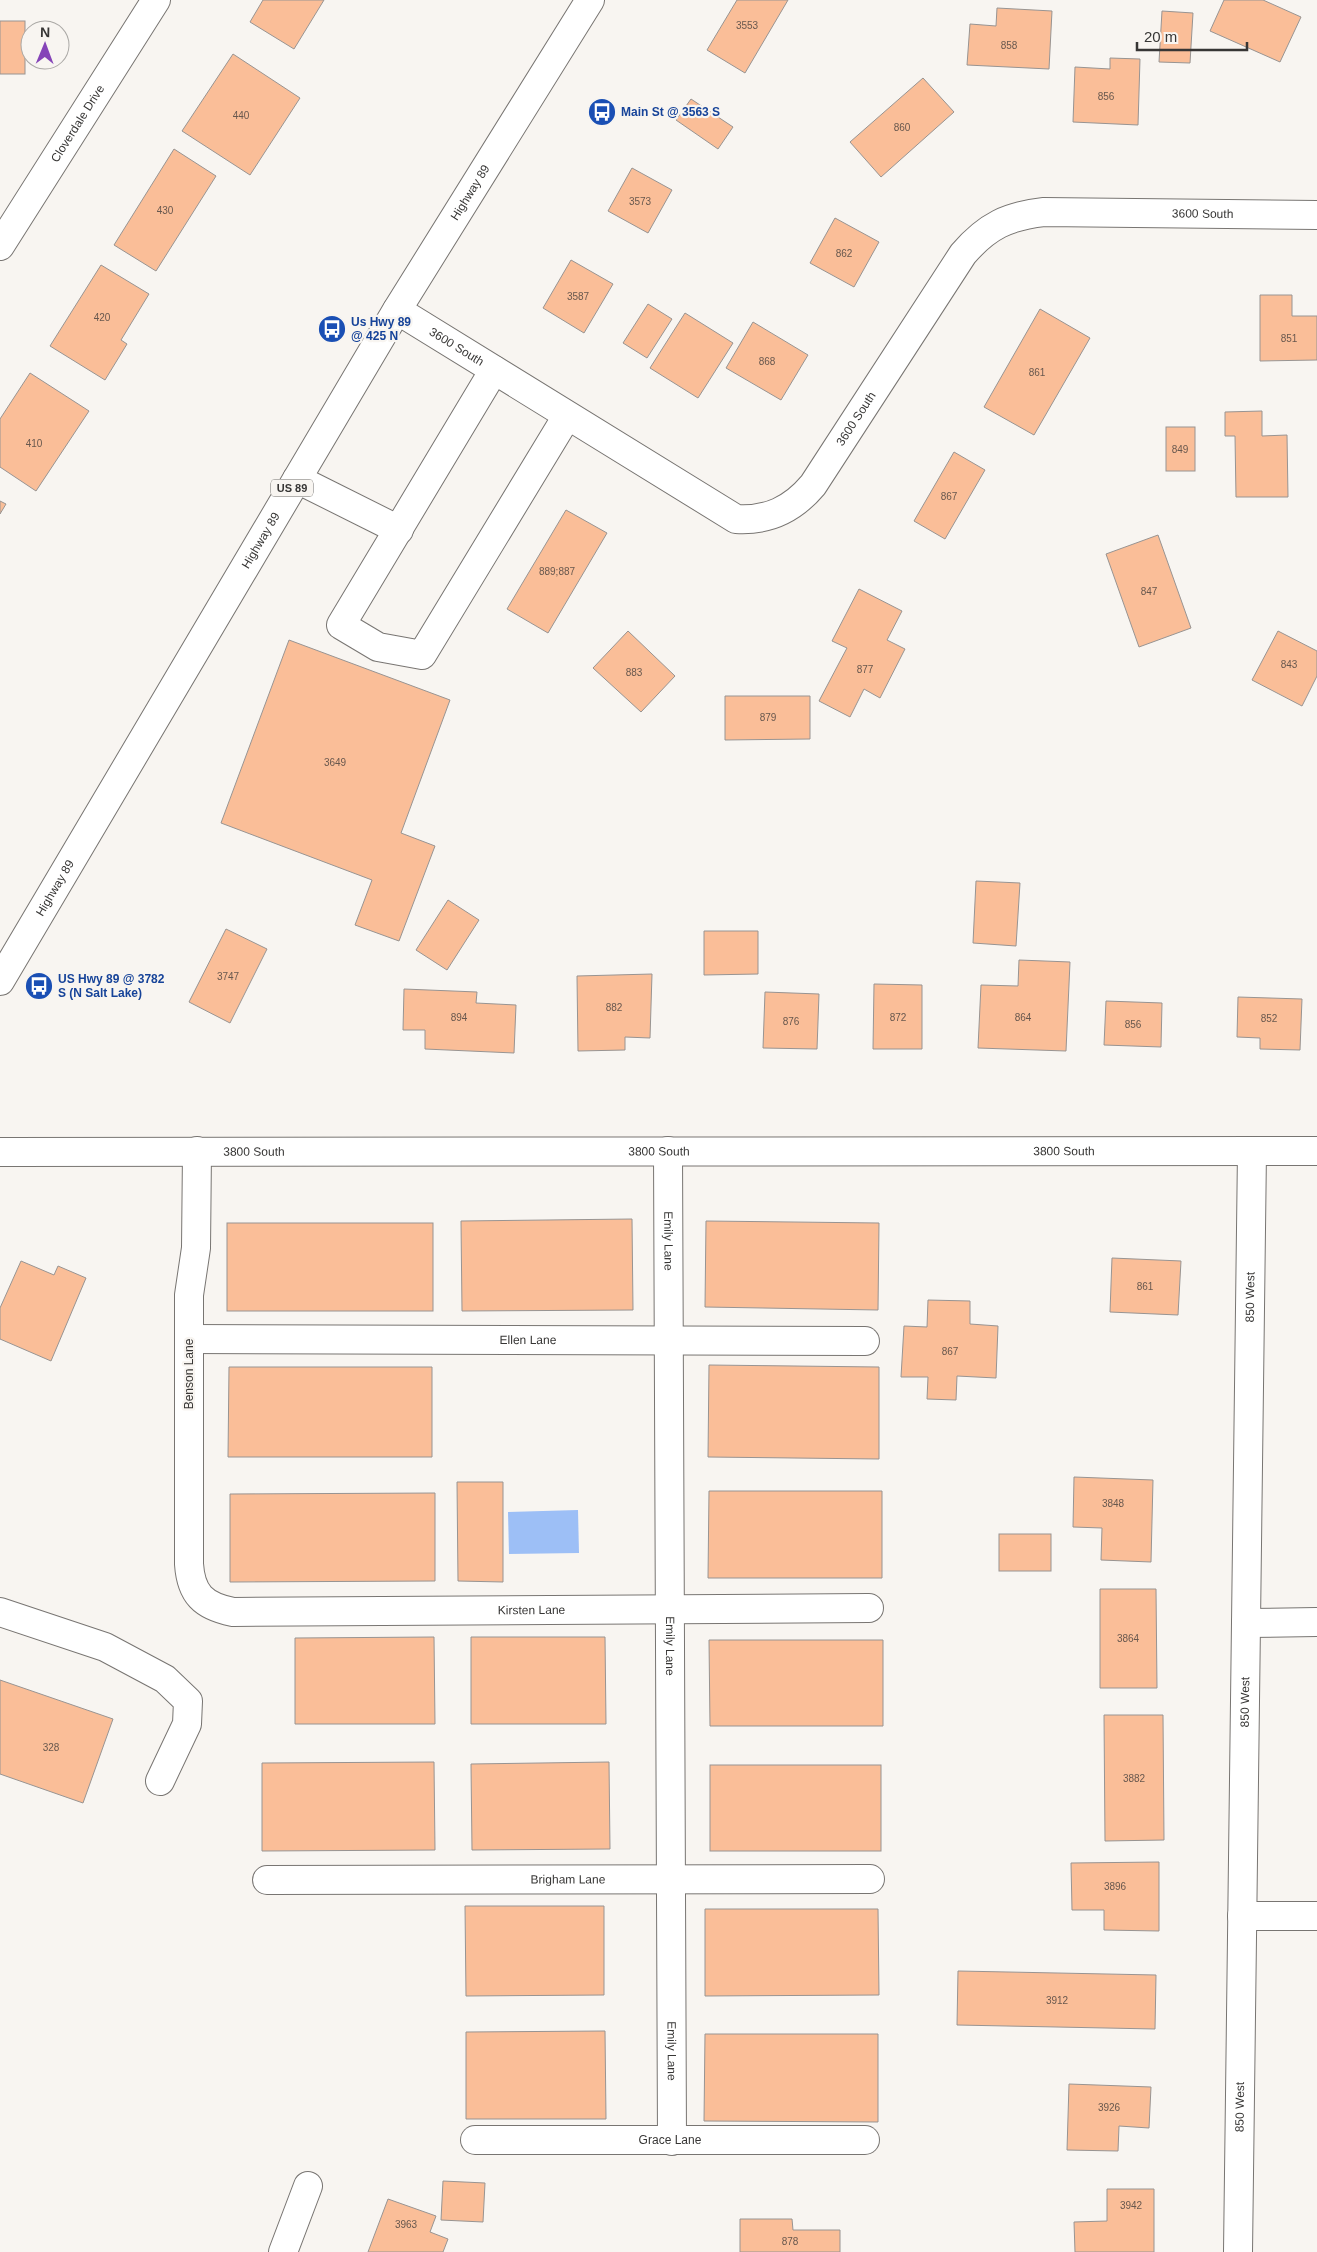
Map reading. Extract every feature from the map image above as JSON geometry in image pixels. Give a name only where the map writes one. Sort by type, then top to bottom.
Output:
[{"type":"street","name":"Cloverdale Drive","points":[[0,246],[156,0]]},
{"type":"street","name":"Highway 89","points":[[0,981],[397,310],[590,0]]},
{"type":"street","name":"3600 South","points":[[397,310],[736,519],[765,517],[792,506],[813,485],[963,254],[988,229],[1005,220],[1024,214],[1044,212],[1317,215]]},
{"type":"street","points":[[494,370],[341,625],[378,647],[422,656],[567,416]]},
{"type":"street","points":[[298,479],[398,530]]},
{"type":"street","name":"Emily Lane","points":[[668,1151],[672,2141]]},
{"type":"street","name":"850 West","points":[[1238,2252],[1252,1151]]},
{"type":"street","name":"3800 South","points":[[0,1152],[1317,1151]]},
{"type":"street","name":"Benson Lane","points":[[197,1152],[196,1248],[189,1295],[189,1564],[192,1586],[197,1595]]},
{"type":"street","name":"Ellen Lane","points":[[189,1339],[866,1341]]},
{"type":"street","name":"Kirsten Lane","points":[[197,1595],[219,1609],[233,1612],[869,1608]]},
{"type":"street","points":[[0,1612],[105,1647],[165,1679],[188,1701],[187,1724],[160,1781]]},
{"type":"street","points":[[1246,1623],[1317,1622]]},
{"type":"street","name":"Brigham Lane","points":[[267,1880],[870,1879]]},
{"type":"street","points":[[1242,1916],[1317,1916]]},
{"type":"street","name":"Grace Lane","points":[[475,2140],[865,2140]]},
{"type":"street","points":[[283,2252],[308,2186]]},
{"type":"water","points":[[578,1510],[579,1553],[509,1554],[508,1512]]},
{"type":"building","points":[[263,0],[324,0],[294,49],[250,22]]},
{"type":"building","points":[[737,0],[788,0],[745,73],[707,50]]},
{"type":"building","points":[[1224,0],[1263,0],[1301,17],[1280,62],[1210,31]]},
{"type":"building","points":[[997,8],[1052,11],[1049,69],[967,65],[970,24],[996,26]]},
{"type":"building","points":[[1162,11],[1193,13],[1190,63],[1159,62]]},
{"type":"building","points":[[0,21],[20,21],[20,70],[25,70],[25,74],[0,74]]},
{"type":"building","points":[[233,54],[300,98],[250,175],[182,131]]},
{"type":"building","points":[[1110,58],[1140,59],[1138,125],[1073,122],[1075,67],[1110,69]]},
{"type":"building","points":[[923,78],[954,112],[881,177],[850,142]]},
{"type":"building","points":[[691,99],[733,127],[718,149],[676,120]]},
{"type":"building","points":[[174,149],[216,176],[156,271],[114,245]]},
{"type":"building","points":[[632,168],[672,190],[648,233],[608,211]]},
{"type":"building","points":[[835,218],[879,242],[854,287],[810,263]]},
{"type":"building","points":[[571,260],[613,284],[584,333],[543,308]]},
{"type":"building","points":[[101,265],[149,294],[121,340],[127,344],[105,380],[50,346]]},
{"type":"building","points":[[1260,295],[1292,295],[1292,316],[1317,316],[1317,360],[1260,361]]},
{"type":"building","points":[[648,304],[672,319],[647,358],[623,343]]},
{"type":"building","points":[[1040,309],[1090,338],[1034,435],[984,407]]},
{"type":"building","points":[[685,313],[733,343],[698,398],[650,368]]},
{"type":"building","points":[[753,322],[808,355],[781,400],[726,368]]},
{"type":"building","points":[[30,373],[89,411],[36,491],[0,467],[0,419]]},
{"type":"building","points":[[1262,411],[1262,436],[1287,435],[1288,497],[1236,497],[1235,436],[1225,436],[1225,412]]},
{"type":"building","points":[[1166,427],[1195,427],[1195,471],[1166,471]]},
{"type":"building","points":[[954,452],[985,470],[945,539],[914,521]]},
{"type":"building","points":[[0,501],[6,504],[0,514]]},
{"type":"building","points":[[566,510],[607,533],[548,633],[507,609]]},
{"type":"building","points":[[1158,535],[1191,628],[1139,647],[1106,554]]},
{"type":"building","points":[[859,589],[902,611],[887,640],[905,649],[880,698],[864,689],[850,717],[819,701],[847,648],[832,641]]},
{"type":"building","points":[[628,631],[675,676],[641,712],[593,668]]},
{"type":"building","points":[[1278,631],[1317,651],[1317,676],[1302,706],[1252,680]]},
{"type":"building","points":[[289,640],[450,700],[401,833],[435,846],[399,941],[355,925],[372,880],[221,823]]},
{"type":"building","points":[[725,696],[810,696],[810,739],[725,740]]},
{"type":"building","points":[[976,881],[1020,883],[1016,946],[973,943]]},
{"type":"building","points":[[448,900],[479,920],[447,970],[416,950]]},
{"type":"building","points":[[226,929],[267,949],[230,1023],[189,1002]]},
{"type":"building","points":[[704,931],[758,931],[758,974],[704,975]]},
{"type":"building","points":[[1019,960],[1070,962],[1066,1051],[978,1048],[981,985],[1018,986]]},
{"type":"building","points":[[652,974],[650,1038],[625,1037],[625,1050],[578,1051],[577,976]]},
{"type":"building","points":[[874,984],[922,985],[922,1049],[873,1049]]},
{"type":"building","points":[[404,989],[477,992],[476,1003],[516,1005],[514,1053],[425,1049],[425,1030],[403,1030]]},
{"type":"building","points":[[765,992],[819,994],[817,1049],[763,1048]]},
{"type":"building","points":[[1238,997],[1302,999],[1300,1050],[1260,1049],[1260,1038],[1237,1037]]},
{"type":"building","points":[[1106,1001],[1162,1003],[1161,1047],[1104,1045]]},
{"type":"building","points":[[632,1219],[633,1310],[462,1311],[461,1221]]},
{"type":"building","points":[[706,1221],[879,1223],[878,1310],[705,1307]]},
{"type":"building","points":[[227,1223],[433,1223],[433,1311],[227,1311]]},
{"type":"building","points":[[1112,1258],[1181,1261],[1178,1315],[1110,1312]]},
{"type":"building","points":[[21,1261],[54,1275],[58,1266],[86,1278],[51,1361],[0,1339],[0,1308]]},
{"type":"building","points":[[928,1300],[970,1301],[970,1324],[998,1326],[996,1378],[957,1376],[956,1400],[927,1399],[928,1377],[901,1377],[904,1326],[927,1327]]},
{"type":"building","points":[[709,1365],[879,1367],[879,1459],[708,1457]]},
{"type":"building","points":[[229,1367],[432,1367],[432,1457],[228,1457]]},
{"type":"building","points":[[1074,1477],[1153,1480],[1151,1562],[1101,1560],[1102,1528],[1073,1527]]},
{"type":"building","points":[[457,1482],[503,1482],[503,1582],[458,1581]]},
{"type":"building","points":[[709,1491],[882,1491],[882,1578],[708,1578]]},
{"type":"building","points":[[435,1493],[435,1581],[230,1582],[230,1494]]},
{"type":"building","points":[[999,1534],[1051,1534],[1051,1571],[999,1571]]},
{"type":"building","points":[[1100,1589],[1156,1589],[1157,1688],[1100,1688]]},
{"type":"building","points":[[434,1637],[435,1724],[295,1724],[295,1638]]},
{"type":"building","points":[[471,1637],[605,1637],[606,1724],[471,1724]]},
{"type":"building","points":[[709,1640],[883,1640],[883,1726],[710,1726]]},
{"type":"building","points":[[0,1680],[113,1719],[83,1803],[0,1774]]},
{"type":"building","points":[[1104,1715],[1163,1715],[1164,1840],[1105,1841]]},
{"type":"building","points":[[434,1762],[435,1850],[262,1851],[262,1763]]},
{"type":"building","points":[[609,1762],[610,1849],[472,1850],[471,1764]]},
{"type":"building","points":[[710,1765],[881,1765],[881,1851],[710,1851]]},
{"type":"building","points":[[1159,1862],[1159,1931],[1104,1930],[1104,1910],[1072,1910],[1071,1863]]},
{"type":"building","points":[[465,1906],[604,1906],[604,1995],[466,1996]]},
{"type":"building","points":[[705,1909],[878,1909],[879,1995],[705,1996]]},
{"type":"building","points":[[958,1971],[1156,1975],[1155,2029],[957,2025]]},
{"type":"building","points":[[605,2031],[606,2119],[466,2119],[466,2032]]},
{"type":"building","points":[[705,2034],[878,2034],[878,2122],[704,2121]]},
{"type":"building","points":[[1069,2084],[1151,2087],[1149,2128],[1119,2126],[1118,2151],[1067,2150]]},
{"type":"building","points":[[443,2181],[485,2183],[483,2222],[441,2220]]},
{"type":"building","points":[[1107,2189],[1154,2189],[1154,2252],[1075,2252],[1074,2222],[1107,2221]]},
{"type":"building","points":[[388,2199],[436,2216],[430,2232],[448,2239],[443,2252],[368,2252]]},
{"type":"building","points":[[740,2219],[792,2219],[793,2230],[840,2230],[840,2252],[740,2252]]},
{"type":"place","name":"Main St @ 3563 S","points":[[602,112]]},
{"type":"place","name":"Us Hwy 89 @ 425 N","points":[[332,329]]},
{"type":"place","name":"US Hwy 89 @ 3782 S (N Salt Lake)","points":[[39,986]]}]
